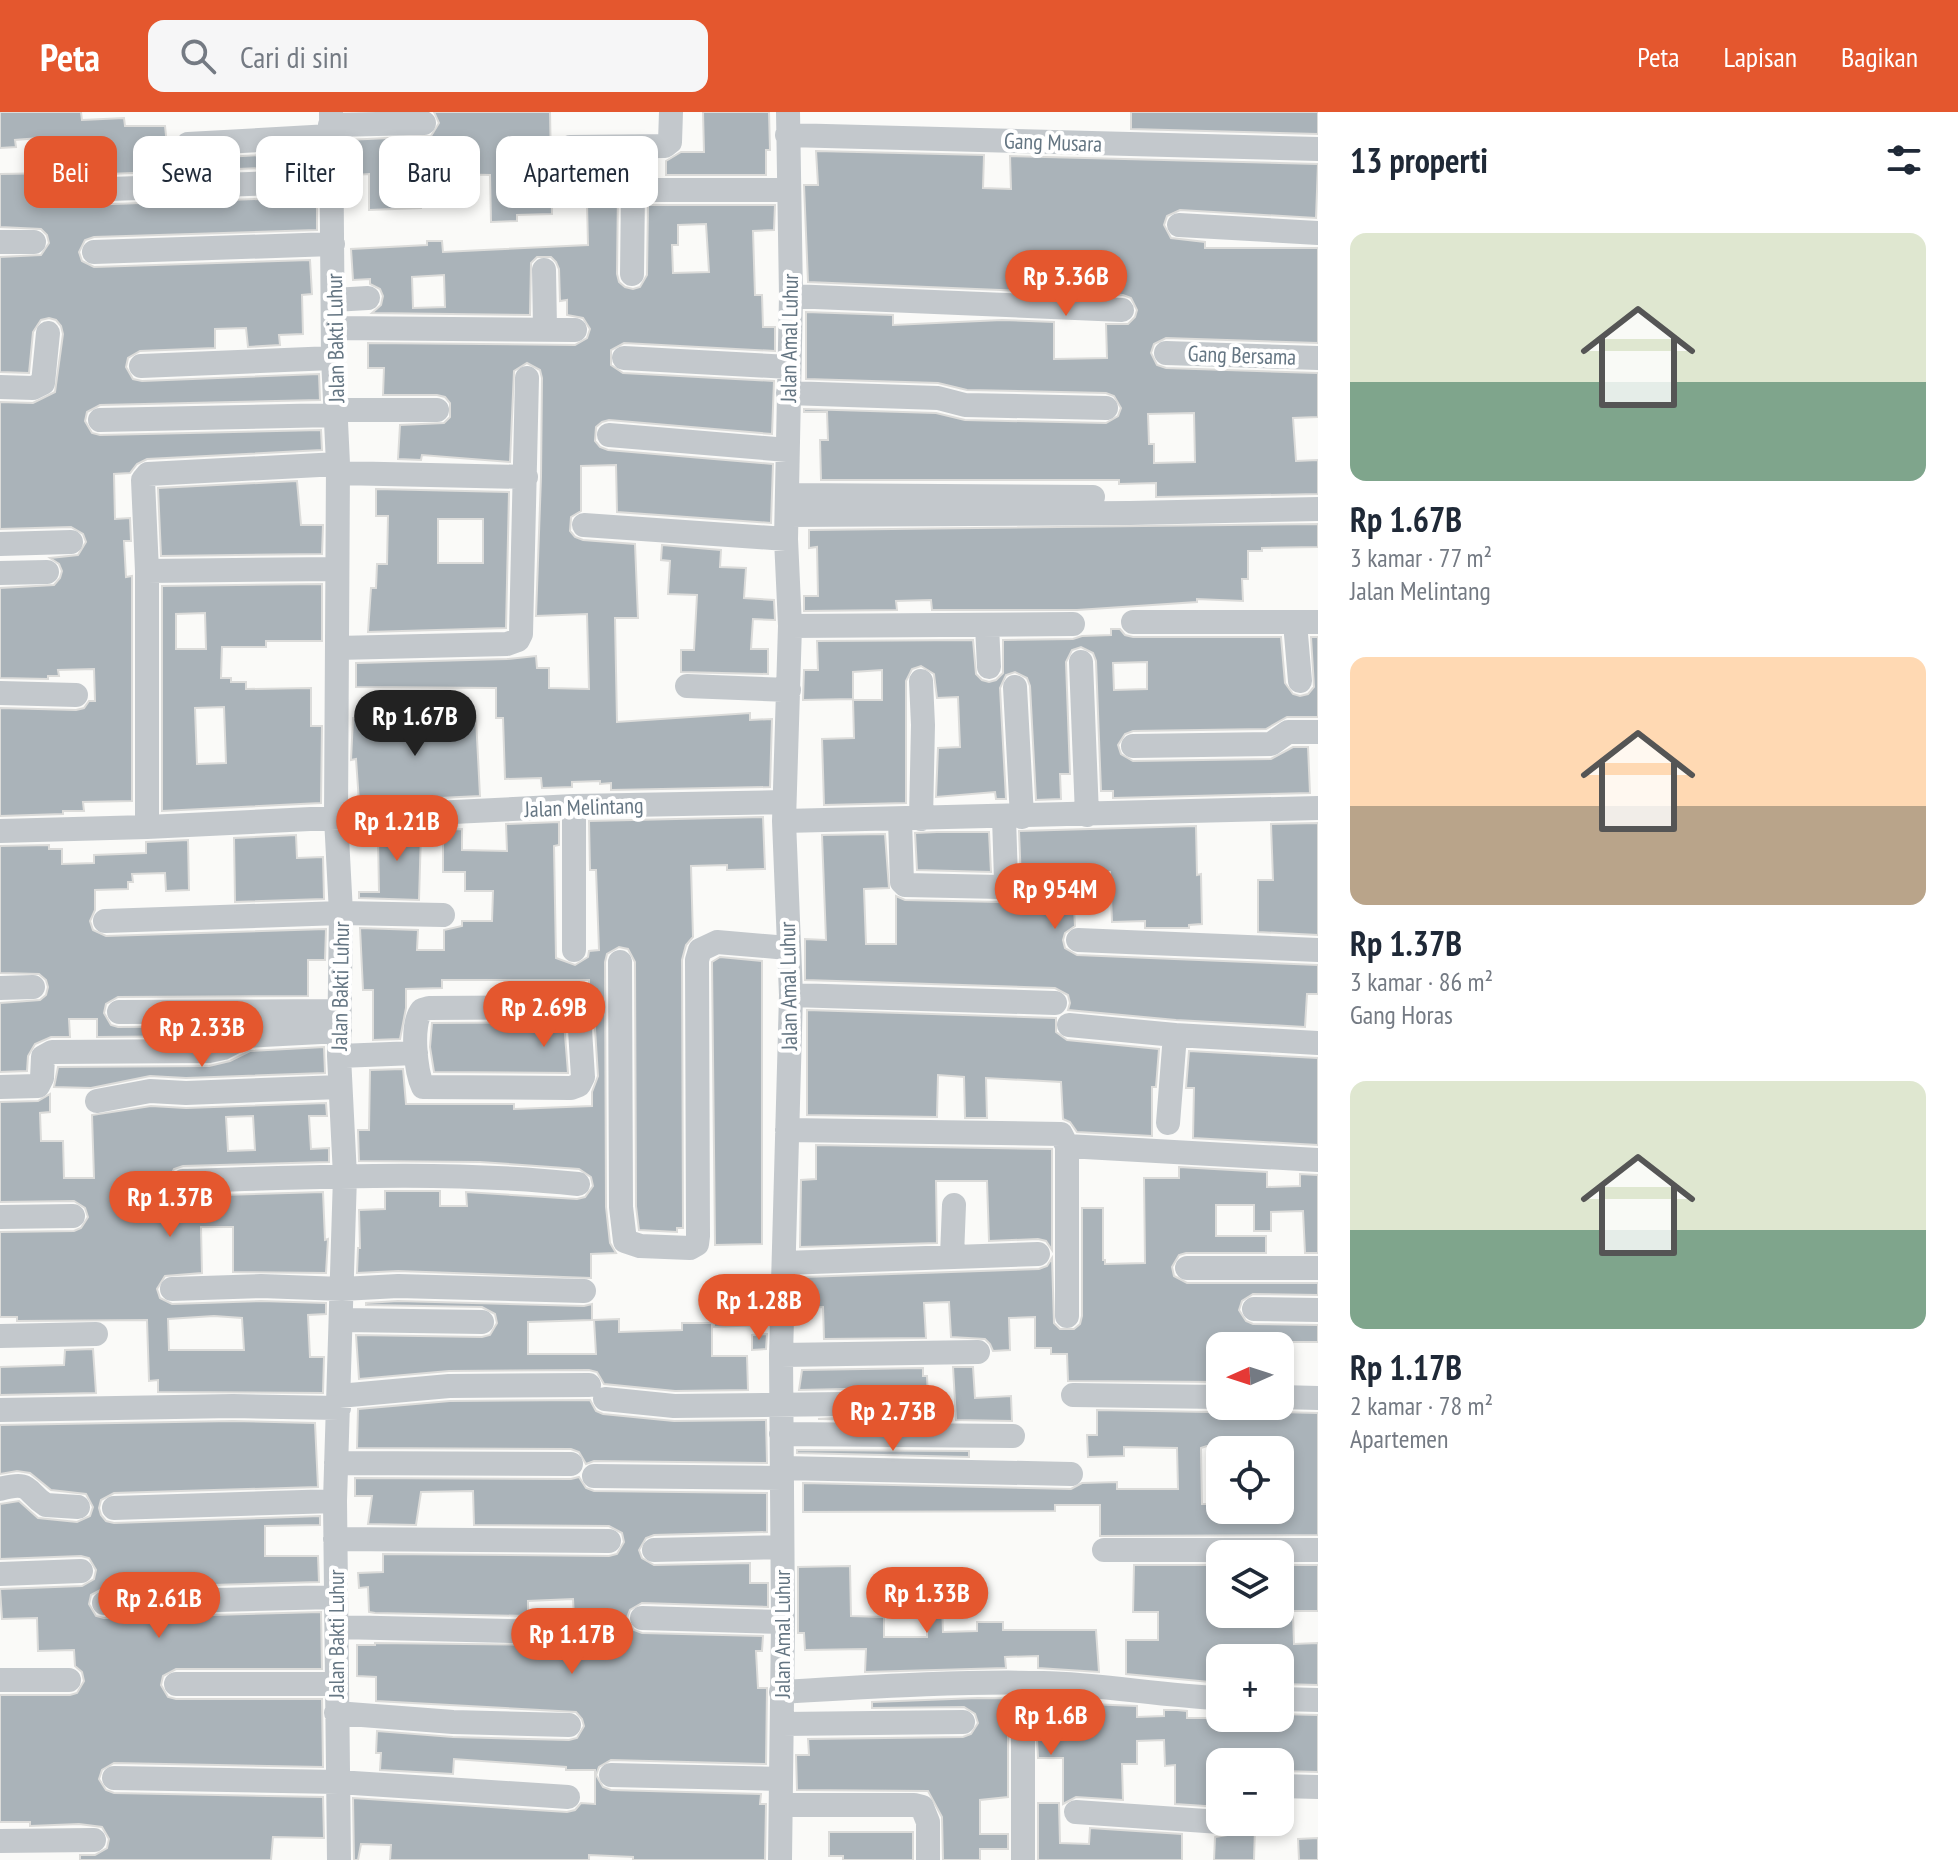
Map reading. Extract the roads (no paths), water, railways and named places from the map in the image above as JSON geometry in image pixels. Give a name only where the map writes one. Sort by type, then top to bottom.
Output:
[{"type":"street","points":[[658,146],[670,142],[671,112]]},
{"type":"street","points":[[240,137],[330,124],[424,123]]},
{"type":"street","name":"Gang Musara","points":[[787,124],[1318,149]]},
{"type":"street","name":"Jalan Amal Luhur","points":[[780,1860],[783,1622],[781,1355],[791,995],[784,812],[790,626],[787,450],[791,296],[787,124]]},
{"type":"street","points":[[117,189],[256,184]]},
{"type":"street","points":[[632,274],[633,190],[787,190]]},
{"type":"street","name":"Jalan Bakti Luhur","points":[[332,208],[338,469],[336,818],[341,913],[340,1087],[345,1176],[335,1501],[339,1860]]},
{"type":"street","points":[[1179,225],[1318,233]]},
{"type":"street","points":[[0,242],[34,242]]},
{"type":"street","points":[[94,252],[333,244]]},
{"type":"street","points":[[544,270],[545,329]]},
{"type":"street","points":[[791,296],[1122,310]]},
{"type":"street","points":[[333,300],[368,298]]},
{"type":"street","points":[[334,328],[575,330]]},
{"type":"street","points":[[0,387],[33,388],[43,383],[48,333]]},
{"type":"street","name":"Gang Bersama","points":[[1166,353],[1318,358]]},
{"type":"street","points":[[141,366],[333,358]]},
{"type":"street","points":[[624,358],[789,367]]},
{"type":"street","points":[[337,648],[507,644],[518,640],[521,634],[527,378]]},
{"type":"street","points":[[788,393],[938,398],[965,405],[1106,408]]},
{"type":"street","points":[[100,420],[437,410]]},
{"type":"street","points":[[609,435],[787,450]]},
{"type":"street","points":[[147,827],[147,571],[142,485],[145,476],[338,469],[526,477]]},
{"type":"street","points":[[584,525],[1129,497]]},
{"type":"street","points":[[787,516],[1318,509]]},
{"type":"street","points":[[0,544],[71,542]]},
{"type":"street","points":[[147,571],[336,569]]},
{"type":"street","points":[[0,573],[47,572]]},
{"type":"street","points":[[1133,622],[1307,622],[1300,681]]},
{"type":"street","points":[[790,626],[1073,624]]},
{"type":"street","points":[[987,626],[989,667]]},
{"type":"street","points":[[1081,662],[1087,815]]},
{"type":"street","points":[[921,681],[902,882],[905,885],[1001,887],[1006,881],[1013,817],[1015,687]]},
{"type":"street","points":[[687,686],[789,690]]},
{"type":"street","points":[[0,693],[76,695]]},
{"type":"street","points":[[1133,746],[1271,744],[1288,732],[1318,732]]},
{"type":"street","points":[[574,806],[574,950]]},
{"type":"street","name":"Jalan Melintang","points":[[0,831],[147,827],[574,806],[910,819],[1318,808]]},
{"type":"street","points":[[105,921],[341,913],[443,915]]},
{"type":"street","points":[[1078,940],[1318,950]]},
{"type":"street","points":[[620,962],[621,1207],[625,1241],[640,1246],[690,1248],[697,1244],[698,1236],[697,960],[700,950],[717,942],[788,948]]},
{"type":"street","points":[[0,988],[33,987]]},
{"type":"street","points":[[791,995],[1055,1003]]},
{"type":"street","points":[[569,1007],[579,1014],[583,1077],[579,1085],[571,1088],[431,1089],[423,1087],[420,1081],[416,1053],[418,1015],[429,1008],[569,1007]]},
{"type":"street","points":[[119,1012],[339,1033],[416,1053]]},
{"type":"street","points":[[1069,1025],[1318,1043]]},
{"type":"street","points":[[0,1087],[38,1086],[42,1078],[43,1057],[52,1052],[209,1051],[223,1048],[246,1036],[339,1033]]},
{"type":"street","points":[[1168,1123],[1175,1035]]},
{"type":"street","points":[[97,1101],[150,1091],[186,1093],[340,1087]]},
{"type":"street","points":[[787,1130],[1061,1134],[1067,1146],[1067,1316]]},
{"type":"street","points":[[1067,1146],[1318,1160]]},
{"type":"street","points":[[183,1181],[452,1176],[578,1184]]},
{"type":"street","points":[[952,1256],[954,1205]]},
{"type":"street","points":[[0,1217],[73,1216]]},
{"type":"street","points":[[784,1263],[1038,1254]]},
{"type":"street","points":[[1187,1268],[1318,1268]]},
{"type":"street","points":[[172,1289],[398,1286],[584,1291]]},
{"type":"street","points":[[1254,1309],[1318,1310]]},
{"type":"street","points":[[342,1320],[482,1322]]},
{"type":"street","points":[[0,1336],[96,1334]]},
{"type":"street","points":[[781,1355],[978,1352]]},
{"type":"street","points":[[0,1410],[339,1402],[449,1386],[597,1392],[678,1406],[845,1404]]},
{"type":"street","points":[[1073,1395],[1206,1397]]},
{"type":"street","points":[[1294,1397],[1318,1398]]},
{"type":"street","points":[[781,1434],[1013,1436]]},
{"type":"street","points":[[336,1463],[571,1464]]},
{"type":"street","points":[[594,1476],[1071,1474]]},
{"type":"street","points":[[0,1489],[29,1488],[46,1505],[78,1507]]},
{"type":"street","points":[[114,1508],[335,1501]]},
{"type":"street","points":[[335,1539],[609,1541]]},
{"type":"street","points":[[654,1550],[781,1547]]},
{"type":"street","points":[[1104,1550],[1318,1550]]},
{"type":"street","points":[[0,1574],[81,1571]]},
{"type":"street","points":[[104,1603],[336,1597]]},
{"type":"street","points":[[642,1618],[783,1622]]},
{"type":"street","points":[[337,1627],[550,1632]]},
{"type":"street","points":[[0,1680],[69,1680]]},
{"type":"street","points":[[781,1692],[958,1682],[1048,1683],[1206,1698]]},
{"type":"street","points":[[176,1684],[336,1684]]},
{"type":"street","points":[[1294,1699],[1318,1700]]},
{"type":"street","points":[[336,1713],[453,1722],[569,1725]]},
{"type":"street","points":[[782,1724],[963,1722]]},
{"type":"street","points":[[1023,1728],[1023,1860]]},
{"type":"street","points":[[611,1775],[780,1779]]},
{"type":"street","points":[[114,1778],[338,1782],[568,1797]]},
{"type":"street","points":[[1294,1786],[1318,1787]]},
{"type":"street","points":[[781,1805],[922,1807],[928,1822],[928,1860]]},
{"type":"street","points":[[1076,1812],[1206,1821]]},
{"type":"street","points":[[0,1841],[94,1840]]}]
